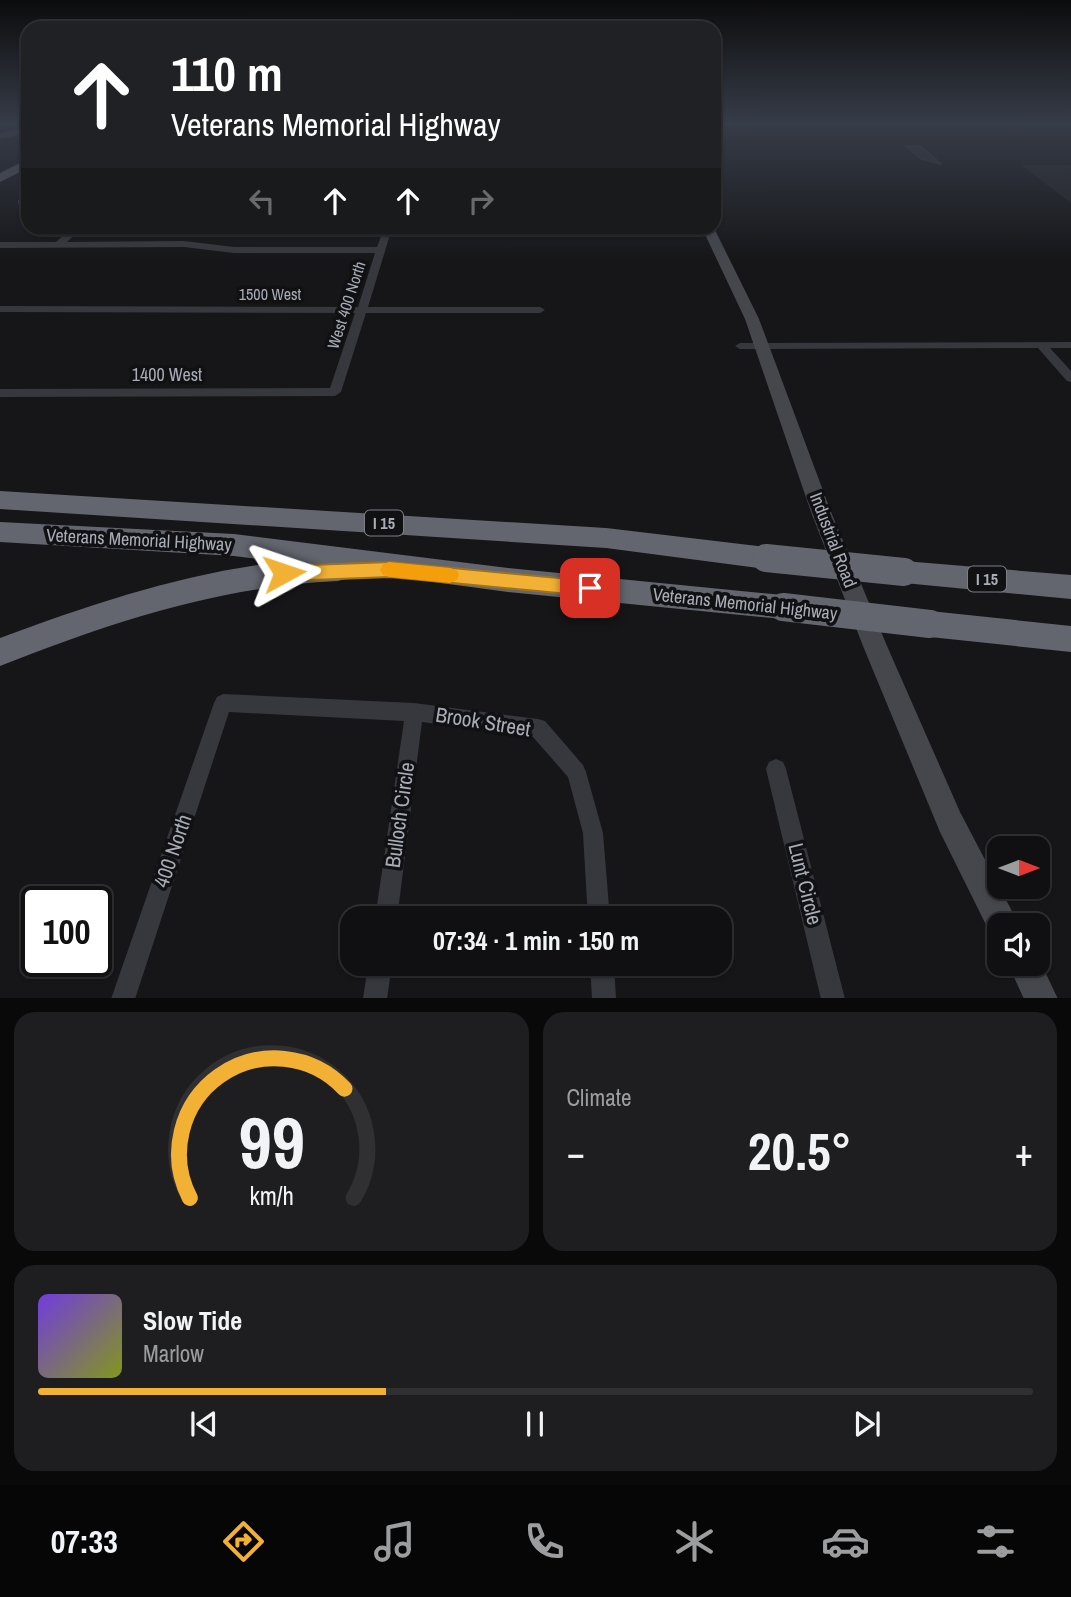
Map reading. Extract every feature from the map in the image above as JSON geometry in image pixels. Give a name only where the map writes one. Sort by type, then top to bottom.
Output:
[{"type":"highway","name":"Veterans Memorial Highway","points":[[0,500],[606,538],[766,558],[1071,587]]},
{"type":"highway","name":"Veterans Memorial Highway","points":[[0,531],[234,545],[508,580],[1071,639]]},
{"type":"highway","points":[[0,652],[122,608],[183,592],[284,573],[390,570],[508,580]]},
{"type":"main road","points":[[0,178],[18,169]]},
{"type":"street","points":[[58,245],[69,235]]},
{"type":"street","name":"West 400 North","points":[[335,392],[385,235]]},
{"type":"street","name":"Industrial Road","points":[[711,235],[763,346],[821,512],[875,646],[950,822],[996,913]]},
{"type":"street","points":[[0,245],[184,244],[234,250],[380,250]]},
{"type":"street","name":"1500 West","points":[[0,309],[540,310]]},
{"type":"street","points":[[1041,345],[1071,378]]},
{"type":"street","points":[[740,346],[1071,345]]},
{"type":"street","name":"1400 West","points":[[0,393],[335,392]]},
{"type":"street","name":"Brook Street","points":[[223,703],[414,712],[538,728],[576,772],[593,833],[598,906]]},
{"type":"street","name":"400 North","points":[[123,998],[223,703]]},
{"type":"street","name":"Bulloch Circle","points":[[388,906],[414,712]]},
{"type":"street","name":"Lunt Circle","points":[[776,769],[833,998]]},
{"type":"street","points":[[375,998],[378,976]]},
{"type":"street","points":[[603,976],[604,998]]},
{"type":"street","points":[[1030,976],[1041,998]]},
{"type":"shaded area","points":[[1026,169],[1071,169],[1071,203]]},
{"type":"slow traffic","points":[[389,570],[450,575]]},
{"type":"route","points":[[284,573],[390,570],[590,588]]}]
